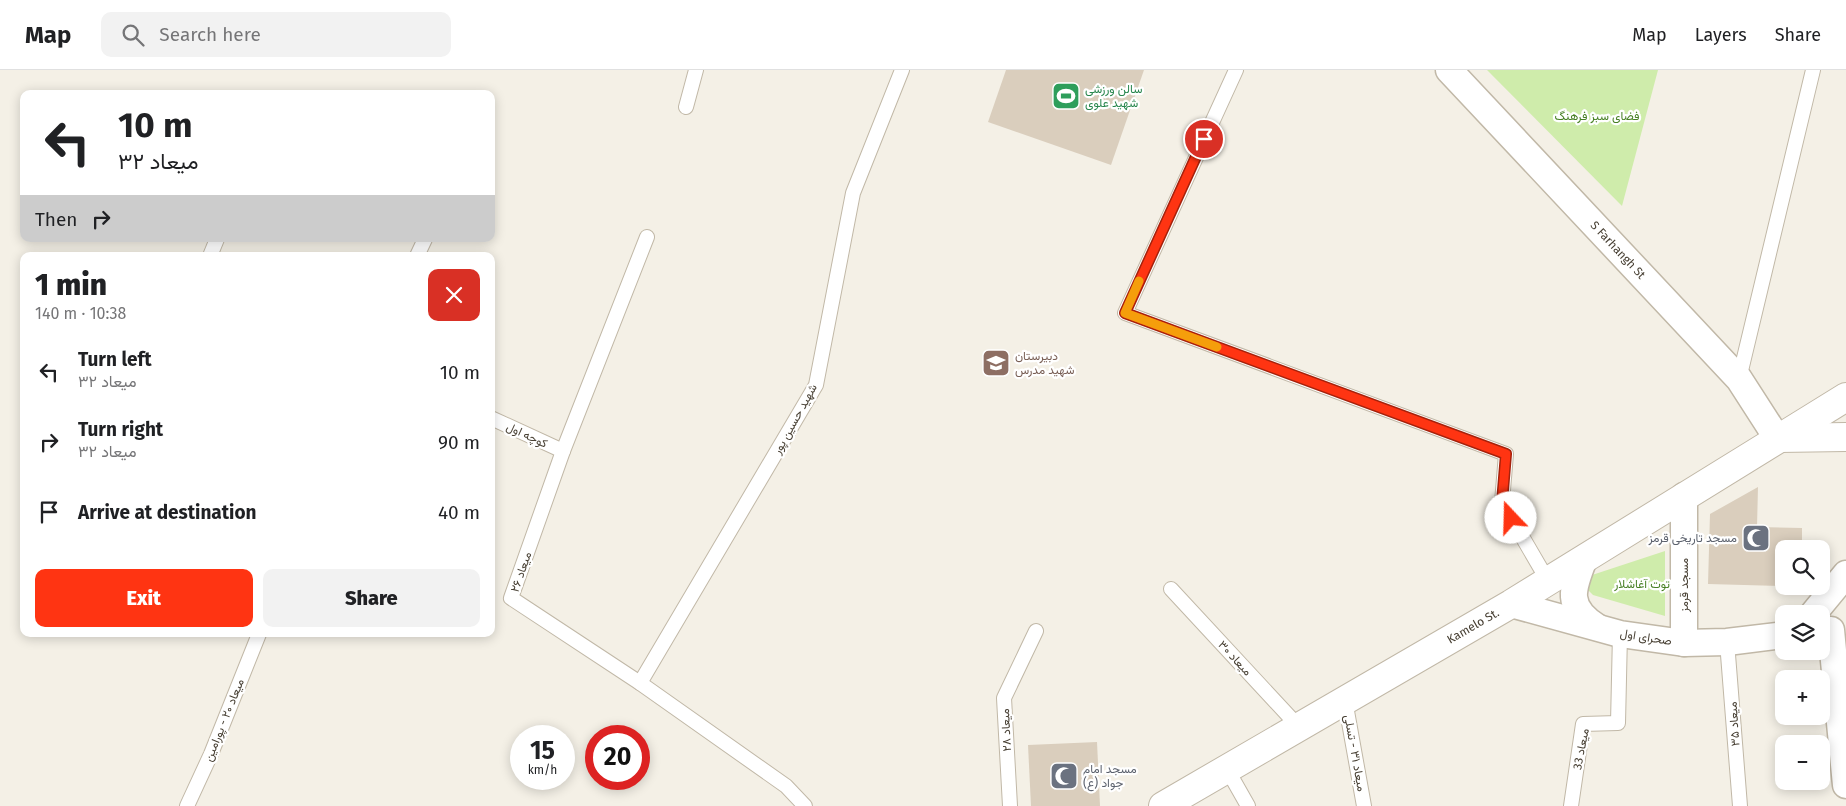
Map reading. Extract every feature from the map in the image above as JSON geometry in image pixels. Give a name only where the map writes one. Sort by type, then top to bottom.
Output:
[{"type":"street","name":"S Farhangh St","points":[[1449,70],[1739,379],[1777,438]]},
{"type":"street","name":"Kamelo St.","points":[[1164,806],[1511,604],[1777,438],[1846,398]]},
{"type":"street","points":[[1777,438],[1846,437]]},
{"type":"street","name":"مسجد قرمز","points":[[1684,496],[1684,643]]},
{"type":"street","points":[[1584,559],[1575,583],[1575,605],[1579,614],[1608,631]]},
{"type":"street","points":[[1830,620],[1846,574]]},
{"type":"street","name":"صحرای اول","points":[[1511,604],[1608,631],[1684,643],[1727,642],[1775,637]]},
{"type":"street","points":[[1830,644],[1846,785]]},
{"type":"lane","points":[[686,107],[696,70]]},
{"type":"lane","name":"شهید حسین پور","points":[[640,683],[816,385],[853,193],[902,70]]},
{"type":"lane","points":[[1236,70],[1125,313],[1506,454],[1502,502],[1548,581]]},
{"type":"lane","points":[[1739,379],[1812,70]]},
{"type":"lane","name":"میعاد ۲۶","points":[[647,237],[563,451],[511,598],[640,683],[786,786],[805,806]]},
{"type":"lane","name":"کوچه اول","points":[[495,420],[563,451]]},
{"type":"lane","name":"میعاد ۳۰","points":[[1171,589],[1299,727]]},
{"type":"lane","name":"میعاد ۲۸","points":[[1010,806],[1004,698],[1036,631]]},
{"type":"lane","name":"میعاد 33","points":[[1571,806],[1583,724],[1618,722],[1608,631]]},
{"type":"lane","name":"میعاد ۲۰ - پورامین","points":[[187,806],[211,754],[258,637]]},
{"type":"lane","name":"میعاد ۳۵","points":[[1727,642],[1740,806]]},
{"type":"lane","name":"میعاد ۳۱ - تسلی","points":[[1345,700],[1364,806]]},
{"type":"lane","points":[[1227,769],[1248,806]]},
{"type":"green space","name":"فضای سبز فرهنگ","points":[[1487,70],[1658,70],[1622,206]]},
{"type":"green space","name":"توت آغاشلار","points":[[1665,551],[1665,616],[1593,595],[1588,590],[1589,576]]},
{"type":"building","name":"سالن ورزشی شهید علوی","points":[[1006,70],[1144,70],[1111,165],[988,122]]},
{"type":"building","name":"مسجد تاریخی قرمز","points":[[1758,487],[1757,527],[1802,528],[1802,540],[1775,540],[1775,586],[1708,584],[1710,514]]},
{"type":"building","name":"مسجد امام جواد (ع)","points":[[1097,742],[1100,806],[1031,806],[1028,745]]},
{"type":"slow traffic","points":[[1139,281],[1125,313],[1217,347]]},
{"type":"place","name":"سالن ورزشی شهید علوی","points":[[1066,96]]},
{"type":"place","name":"دبیرستان شهید مدرس","points":[[996,363]]},
{"type":"place","name":"مسجد تاریخی قرمز","points":[[1756,538]]},
{"type":"place","name":"مسجد امام جواد (ع)","points":[[1064,776]]},
{"type":"route","points":[[1204,139],[1125,313],[1506,454],[1502,502],[1511,518]]}]
